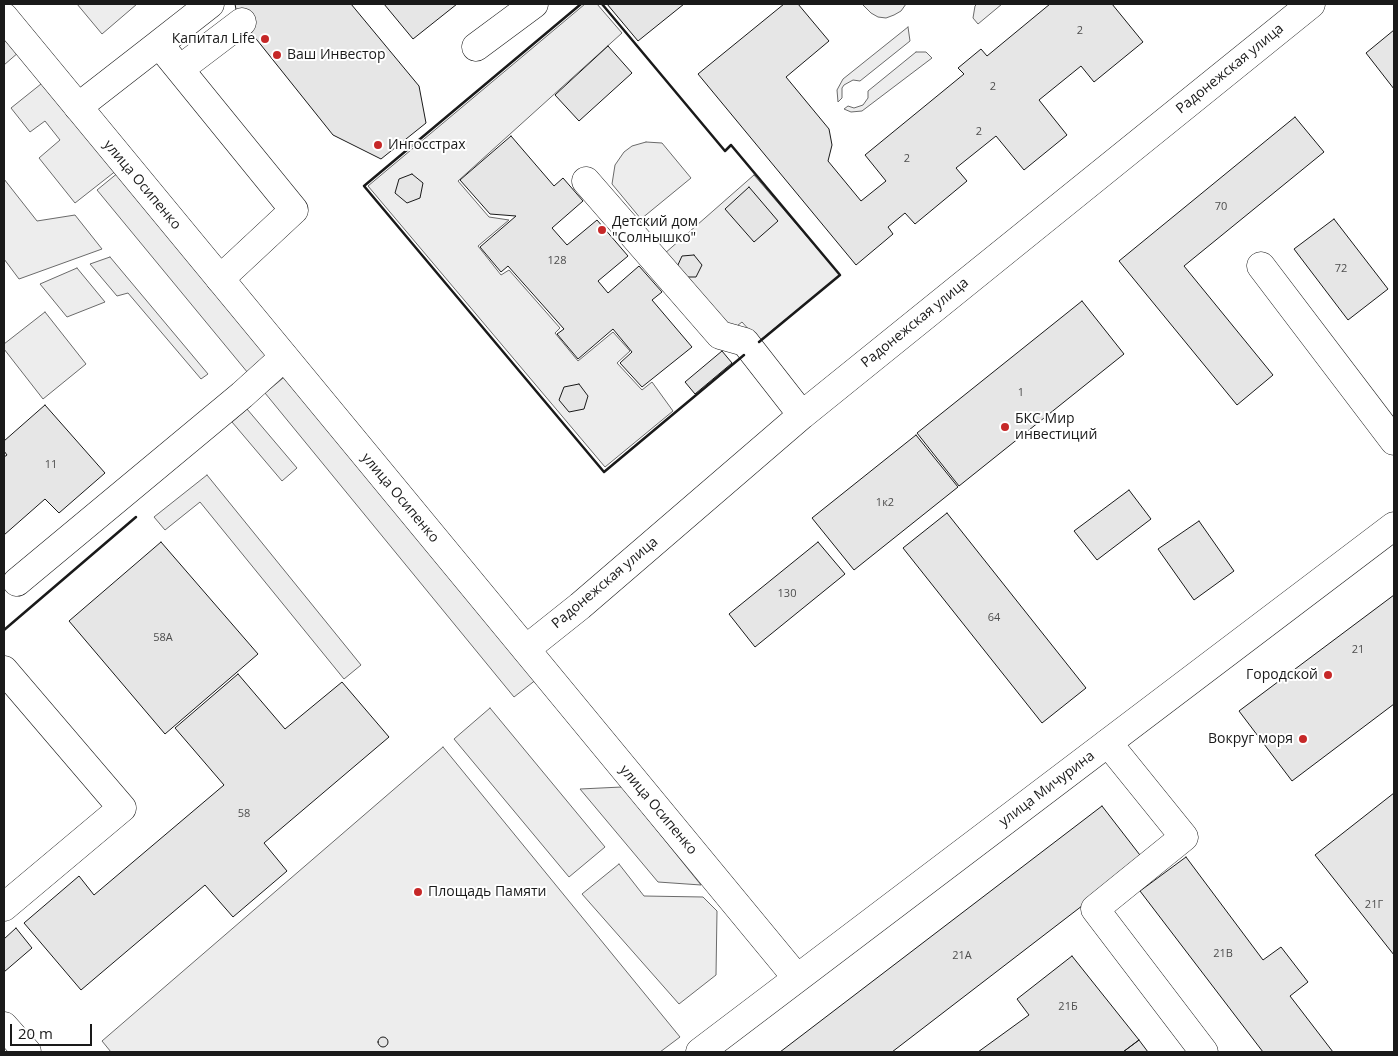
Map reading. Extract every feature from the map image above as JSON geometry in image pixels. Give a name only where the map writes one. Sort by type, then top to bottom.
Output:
[{"type":"main road","points":[[78,107],[210,4]]},
{"type":"main road","points":[[476,47],[534,4]]},
{"type":"main road","name":"Радонежская улица","points":[[526,650],[580,606],[802,415],[1311,4]]},
{"type":"main road","name":"улица Осипенко","points":[[4,17],[797,978]]},
{"type":"main road","points":[[180,70],[242,22]]},
{"type":"main road","points":[[159,44],[294,210],[220,279]]},
{"type":"main road","points":[[586,181],[720,335],[745,342],[802,415]]},
{"type":"main road","points":[[1261,266],[1394,441]]},
{"type":"main road","points":[[17,582],[242,395],[284,357]]},
{"type":"main road","name":"улица Мичурина","points":[[700,1052],[1394,526]]},
{"type":"main road","points":[[4,670],[122,808],[4,907]]},
{"type":"main road","points":[[1108,743],[1184,837],[1095,908],[1204,1052]]},
{"type":"main road","points":[[4,1026],[27,1052]]},
{"type":"shaded area","points":[[77,4],[137,4],[102,34]]},
{"type":"shaded area","points":[[585,4],[597,4],[622,33],[458,181],[489,217],[509,220],[478,246],[501,275],[509,270],[560,328],[555,333],[578,361],[613,332],[630,351],[617,363],[642,390],[652,382],[673,411],[605,467],[368,186]]},
{"type":"shaded area","points":[[862,4],[906,4],[901,11],[886,18],[878,17],[871,13]]},
{"type":"shaded area","points":[[977,4],[1002,4],[978,24],[973,18]]},
{"type":"shaded area","points":[[908,27],[910,41],[860,81],[853,80],[844,85],[842,88],[842,98],[838,102],[837,90],[843,79]]},
{"type":"shaded area","points":[[4,34],[19,52],[4,65]]},
{"type":"shaded area","points":[[916,52],[926,52],[932,58],[862,111],[851,112],[844,109],[848,106],[854,108],[863,105],[868,98],[868,91]]},
{"type":"shaded area","points":[[46,80],[117,170],[75,203],[39,158],[60,140],[45,121],[30,132],[11,108]]},
{"type":"shaded area","points":[[646,142],[662,143],[691,178],[641,219],[612,184],[615,165],[624,152],[632,146]]},
{"type":"shaded area","points":[[119,172],[269,355],[248,373],[97,190]]},
{"type":"shaded area","points":[[754,175],[840,275],[759,341],[742,322],[733,329],[664,254]]},
{"type":"shaded area","points":[[4,179],[37,221],[75,215],[102,249],[19,279],[4,259]]},
{"type":"shaded area","points":[[110,257],[208,374],[201,379],[128,293],[117,296],[90,264]]},
{"type":"shaded area","points":[[77,268],[105,302],[67,317],[40,284]]},
{"type":"shaded area","points":[[45,312],[86,364],[43,399],[4,349],[4,344]]},
{"type":"shaded area","points":[[288,374],[537,679],[514,697],[265,393]]},
{"type":"shaded area","points":[[247,409],[297,468],[282,481],[232,422]]},
{"type":"shaded area","points":[[207,475],[361,665],[344,679],[200,502],[165,530],[154,517]]},
{"type":"shaded area","points":[[490,708],[605,847],[569,877],[454,739]]},
{"type":"shaded area","name":"Площадь Памяти","points":[[443,747],[680,1037],[660,1052],[111,1052],[102,1041]]},
{"type":"shaded area","points":[[622,787],[701,885],[658,882],[580,789]]},
{"type":"shaded area","points":[[619,864],[644,896],[703,897],[717,911],[716,975],[679,1004],[582,894]]},
{"type":"building","points":[[235,4],[351,4],[419,86],[426,123],[381,159],[333,135],[237,15]]},
{"type":"building","points":[[384,4],[457,4],[413,39]]},
{"type":"building","points":[[607,4],[684,4],[638,41]]},
{"type":"building","points":[[784,4],[798,4],[829,41],[786,77],[829,129],[832,145],[828,161],[861,201],[886,181],[865,155],[964,74],[958,68],[981,49],[987,56],[1050,4],[1112,4],[1143,42],[1094,82],[1081,66],[1039,100],[1067,135],[1024,170],[996,136],[956,168],[967,181],[915,224],[905,213],[888,227],[893,234],[856,265],[698,74]]},
{"type":"building","points":[[1394,30],[1394,89],[1366,53]]},
{"type":"building","points":[[608,46],[632,73],[579,121],[555,95]]},
{"type":"building","points":[[1295,117],[1324,152],[1184,266],[1273,375],[1237,405],[1119,261]]},
{"type":"building","points":[[511,136],[554,186],[563,178],[583,201],[552,228],[567,245],[597,220],[628,256],[598,281],[608,293],[639,266],[662,292],[652,300],[692,347],[642,387],[620,363],[632,352],[613,329],[578,359],[557,334],[564,329],[508,266],[501,272],[480,247],[516,216],[490,214],[460,180]]},
{"type":"building","points":[[412,174],[423,183],[420,198],[407,203],[395,193],[399,179]]},
{"type":"building","points":[[749,187],[778,221],[754,242],[725,209]]},
{"type":"building","points":[[1334,219],[1388,289],[1348,320],[1294,249]]},
{"type":"building","points":[[694,255],[702,265],[696,277],[685,277],[677,267],[682,256]]},
{"type":"building","points":[[1082,301],[1124,354],[959,486],[917,433]]},
{"type":"building","points":[[722,351],[732,363],[695,394],[685,382]]},
{"type":"building","points":[[579,384],[588,396],[584,409],[569,412],[559,400],[564,387]]},
{"type":"building","points":[[45,405],[105,473],[59,513],[45,499],[4,535],[4,457],[7,455],[4,451],[4,441]]},
{"type":"building","points":[[916,435],[958,487],[854,570],[812,518]]},
{"type":"building","points":[[1129,490],[1151,519],[1097,560],[1074,531]]},
{"type":"building","points":[[947,513],[1086,688],[1042,723],[903,548]]},
{"type":"building","points":[[1199,521],[1234,571],[1194,600],[1158,549]]},
{"type":"building","points":[[161,542],[258,654],[165,734],[69,621]]},
{"type":"building","points":[[818,542],[845,574],[755,647],[729,614]]},
{"type":"building","points":[[1394,595],[1394,704],[1292,781],[1239,711]]},
{"type":"building","points":[[238,674],[285,729],[342,682],[389,737],[264,843],[287,871],[233,917],[205,885],[81,990],[24,923],[79,876],[94,895],[224,785],[175,728]]},
{"type":"building","points":[[1394,793],[1394,955],[1315,855]]},
{"type":"building","points":[[1102,806],[1143,859],[892,1052],[780,1052]]},
{"type":"building","points":[[1186,857],[1263,960],[1281,947],[1308,982],[1290,996],[1333,1052],[1263,1052],[1140,891]]},
{"type":"building","points":[[16,928],[32,948],[4,972],[4,939]]},
{"type":"building","points":[[1072,956],[1139,1040],[1123,1052],[978,1052],[1029,1015],[1017,999]]},
{"type":"building","points":[[381,1037],[385,1037],[388,1042],[387,1046],[381,1047],[378,1044],[378,1040]]},
{"type":"building","points":[[1139,1040],[1148,1052],[1123,1052]]},
{"type":"wall","points":[[581,4],[364,186],[604,472],[744,355]]},
{"type":"wall","points":[[602,4],[725,151],[731,145],[840,275],[759,342]]},
{"type":"wall","points":[[4,630],[136,517]]},
{"type":"place","name":"Капитал Life","points":[[265,39]]},
{"type":"place","name":"Ваш Инвестор","points":[[277,55]]},
{"type":"place","name":"Ингосстрах","points":[[378,145]]},
{"type":"place","name":"Детский дом \"Солнышко\"","points":[[602,230]]},
{"type":"place","name":"БКС Мир инвестиций","points":[[1005,427]]},
{"type":"place","name":"Городской","points":[[1328,675]]},
{"type":"place","name":"Вокруг моря","points":[[1303,739]]},
{"type":"place","name":"Площадь Памяти","points":[[418,892]]}]
